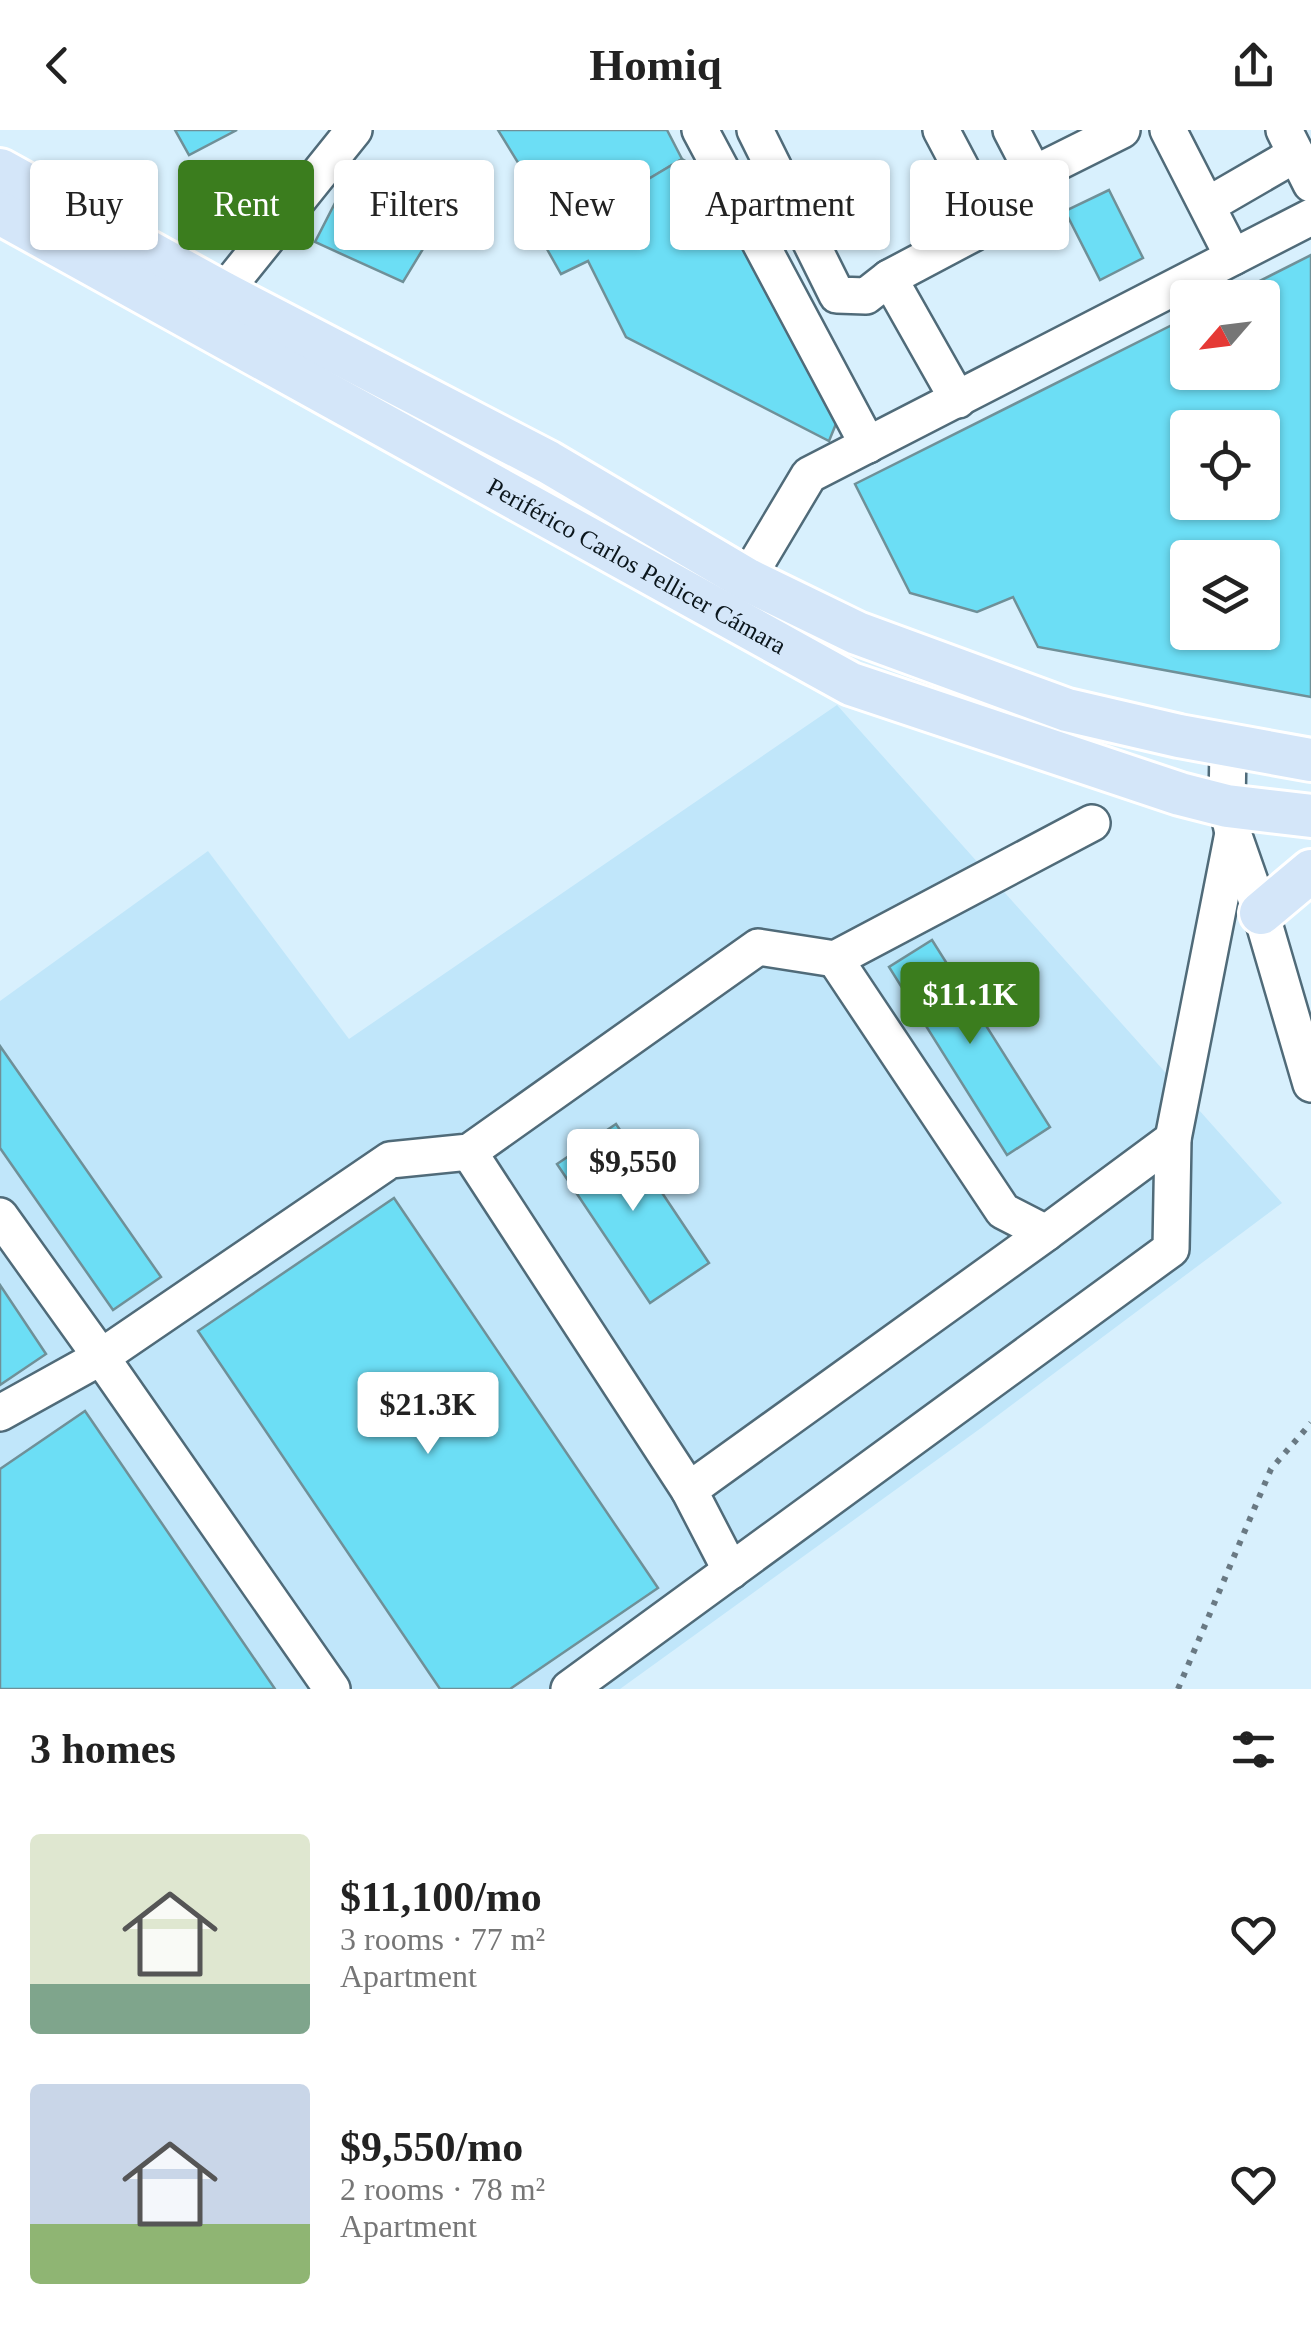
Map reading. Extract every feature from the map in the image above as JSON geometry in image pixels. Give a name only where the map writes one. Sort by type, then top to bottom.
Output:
[{"type":"main road","name":"Periférico Carlos Pellicer Cámara","points":[[0,170],[223,293],[548,462],[748,580],[857,633],[1067,710],[1301,759]]},
{"type":"main road","name":"Periférico Carlos Pellicer Cámara","points":[[0,213],[851,684],[1180,794],[1230,819],[1311,816]]},
{"type":"main road","points":[[1260,914],[1311,871]]},
{"type":"street","points":[[223,293],[354,130]]},
{"type":"street","points":[[700,130],[868,445]]},
{"type":"street","points":[[755,130],[838,295],[866,296],[889,278],[974,233],[978,200],[941,130]]},
{"type":"street","points":[[1011,130],[1034,174],[1116,133]]},
{"type":"street","points":[[1168,130],[1234,257]]},
{"type":"street","points":[[1208,205],[1297,156]]},
{"type":"street","points":[[724,616],[810,474],[1311,217]]},
{"type":"street","points":[[889,278],[958,400]]},
{"type":"street","points":[[569,1689],[1172,1250],[1173,1140],[1230,819],[1228,746]]},
{"type":"street","points":[[1230,819],[1311,1084]]},
{"type":"street","points":[[0,1413],[101,1358],[390,1160],[469,1152],[758,946],[835,959],[1092,823]]},
{"type":"street","points":[[835,959],[1003,1211],[1046,1234]]},
{"type":"street","points":[[689,1490],[1173,1140]]},
{"type":"street","points":[[469,1152],[689,1490],[731,1571]]},
{"type":"street","points":[[0,1216],[332,1689]]},
{"type":"path","points":[[1178,1689],[1272,1469],[1311,1423]]},
{"type":"shaded area","points":[[837,705],[1282,1203],[981,1428],[620,1689],[0,1689],[0,1001],[208,851],[349,1039]]},
{"type":"building","points":[[175,130],[237,130],[189,155]]},
{"type":"building","points":[[498,130],[667,130],[682,159],[670,160],[670,166],[650,178],[650,160],[516,160]]},
{"type":"building","points":[[670,166],[670,250],[757,250],[840,414],[829,441],[626,337],[588,261],[561,274],[548,250],[650,250],[650,178]]},
{"type":"building","points":[[1109,190],[1143,258],[1100,280],[1069,219],[1069,209]]},
{"type":"building","points":[[334,205],[334,250],[422,250],[403,282],[315,242]]},
{"type":"building","points":[[1311,255],[1311,697],[1038,647],[1013,597],[977,612],[910,593],[855,484],[1170,326],[1170,390],[1280,390],[1280,280],[1262,280]]},
{"type":"building","points":[[932,940],[1050,1127],[1007,1155],[889,967]]},
{"type":"building","points":[[0,1046],[161,1277],[113,1310],[0,1148]]},
{"type":"building","points":[[616,1124],[709,1263],[650,1303],[557,1164]]},
{"type":"building","points":[[394,1198],[658,1588],[510,1689],[440,1689],[198,1331]]},
{"type":"building","points":[[0,1285],[46,1354],[0,1385]]},
{"type":"building","points":[[85,1411],[275,1689],[0,1689],[0,1469]]}]
